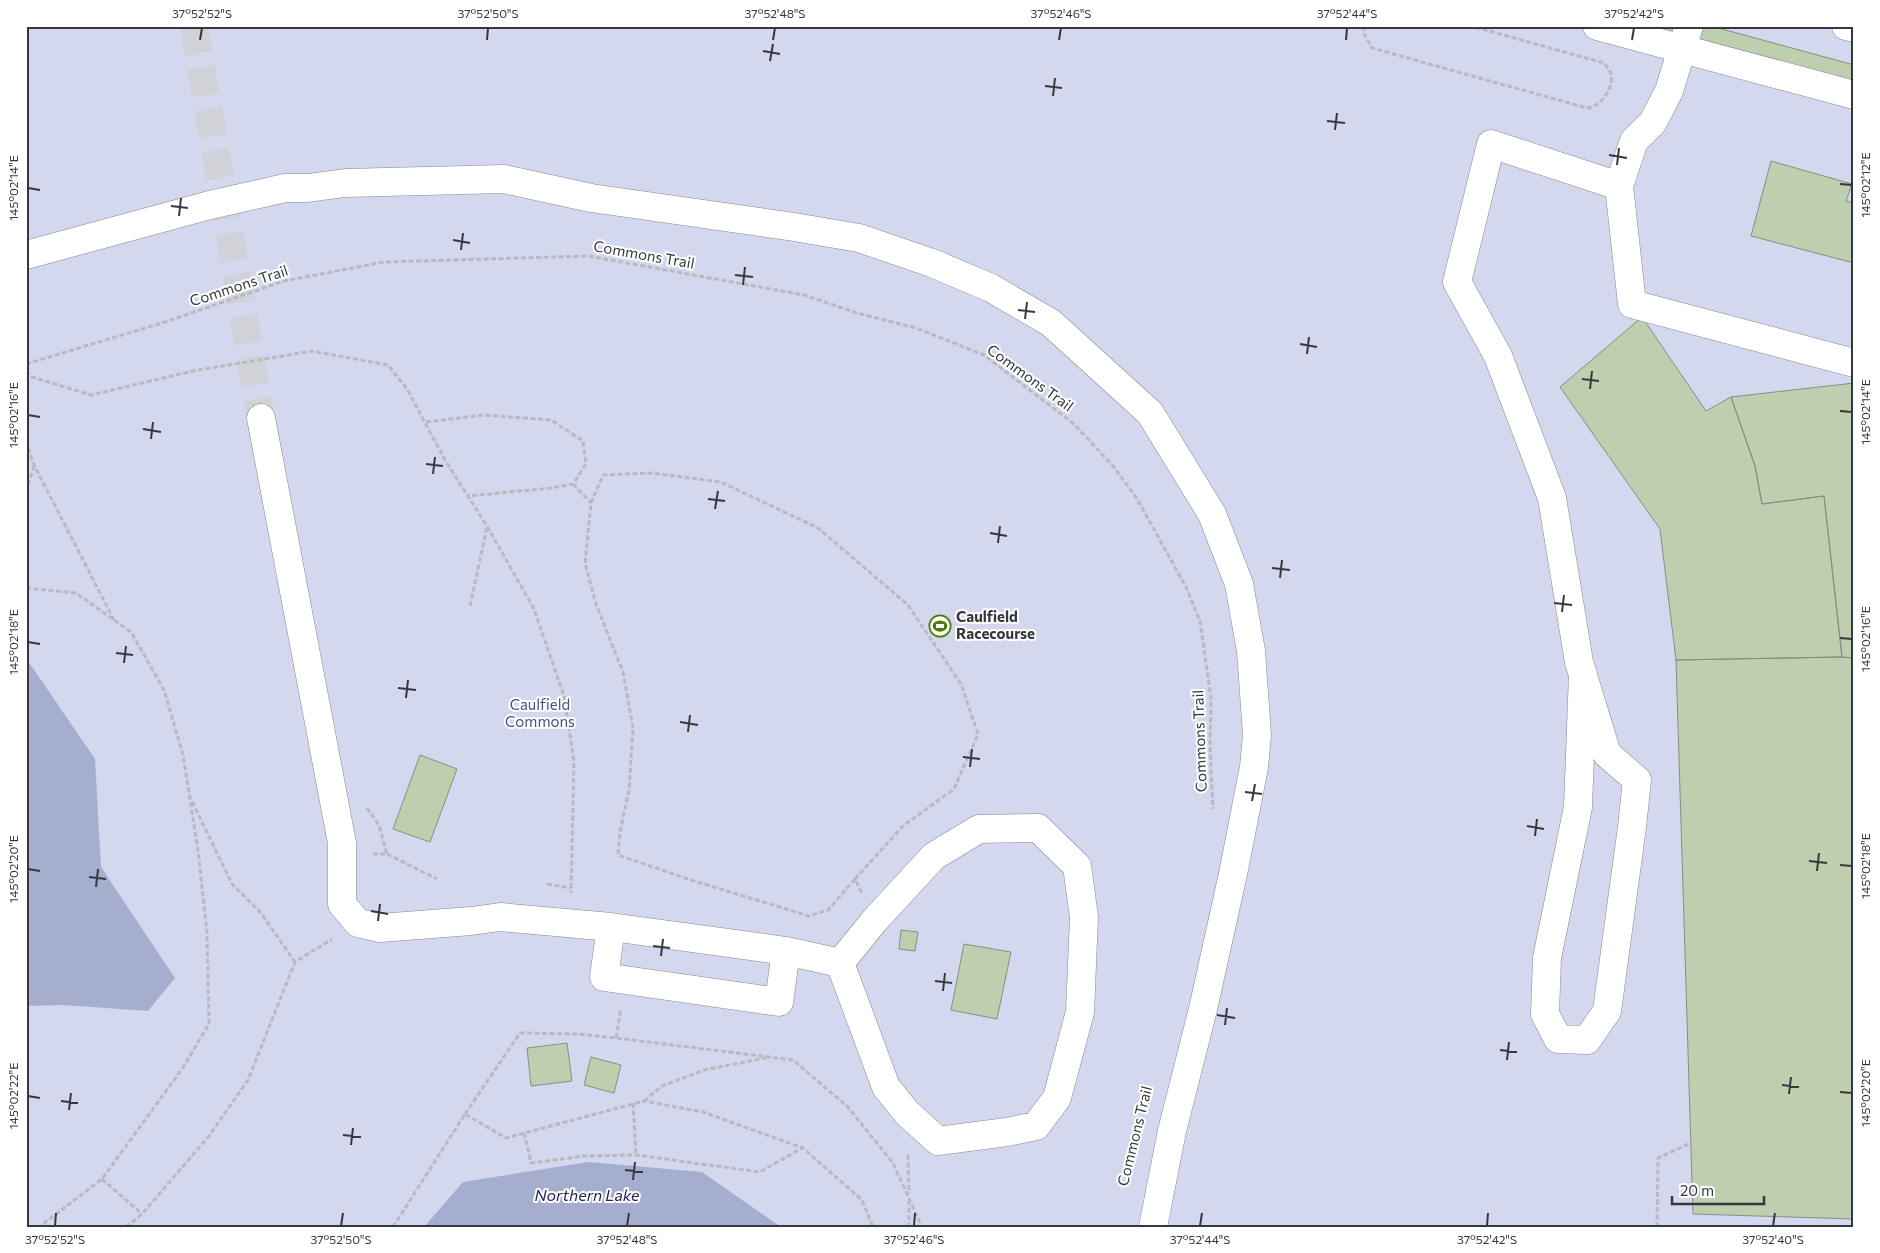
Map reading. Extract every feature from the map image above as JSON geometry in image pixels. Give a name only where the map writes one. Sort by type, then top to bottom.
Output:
[{"type":"lane","points":[[1597,26],[1686,38],[1854,95]]},
{"type":"lane","points":[[1846,26],[1854,28]]},
{"type":"lane","points":[[1686,38],[1669,91],[1654,122],[1634,140],[1619,186],[1632,304],[1854,363]]},
{"type":"lane","points":[[1583,674],[1578,807],[1547,958],[1545,1014],[1558,1039],[1586,1040],[1607,1011],[1637,780],[1607,754],[1583,674],[1552,498],[1498,356],[1457,282],[1491,144],[1619,186]]},
{"type":"lane","points":[[26,255],[210,205],[285,188],[308,188],[344,183],[504,179],[591,198],[859,238],[932,263],[966,277],[990,288],[1051,323],[1150,413],[1212,514],[1239,584],[1251,651],[1257,735],[1254,768],[1203,1009],[1172,1130],[1152,1227]]},
{"type":"lane","points":[[261,418],[342,844],[342,904],[358,923],[380,928],[473,912],[500,917],[610,927],[786,951],[840,963]]},
{"type":"lane","points":[[1038,828],[1077,866],[1084,917],[1080,1012],[1057,1098],[1036,1126],[1007,1132],[938,1141],[907,1113],[886,1087],[840,963],[875,920],[934,856],[979,829],[1038,828]]},
{"type":"lane","points":[[610,927],[604,977],[779,1002],[786,951]]},
{"type":"path","points":[[1364,26],[1363,32],[1372,48],[1587,108],[1593,107],[1602,100],[1609,88],[1611,74],[1604,63],[1471,26]]},
{"type":"path","name":"Commons Trail","points":[[26,364],[165,322],[284,281],[394,261],[588,256],[804,295],[857,313],[916,328],[992,361],[1074,424],[1113,466],[1136,497],[1186,587],[1200,621],[1212,698],[1210,746],[1214,810]]},
{"type":"path","points":[[26,371],[32,377],[91,395],[192,371],[312,351],[388,365],[407,389],[445,460],[487,526],[534,609],[564,696],[574,761],[571,888],[575,924]]},
{"type":"path","points":[[426,422],[484,415],[550,420],[583,442],[586,464],[573,484],[552,488],[468,496]]},
{"type":"path","points":[[26,441],[34,465],[116,622]]},
{"type":"path","points":[[26,492],[34,465]]},
{"type":"path","points":[[651,473],[721,482],[818,528],[908,605],[961,684],[978,734],[954,789],[903,826],[855,879],[828,910],[809,916],[691,880],[618,855],[620,832],[629,790],[633,728],[623,672],[596,604],[585,564],[591,503],[602,475],[651,473]]},
{"type":"path","points":[[573,484],[591,503]]},
{"type":"path","points":[[470,606],[487,526]]},
{"type":"path","points":[[26,588],[76,593],[131,632],[164,690],[183,755],[198,850],[207,933],[209,1024],[182,1069],[102,1179],[39,1227]]},
{"type":"path","points":[[188,791],[232,884],[260,913],[295,962]]},
{"type":"path","points":[[387,854],[438,879]]},
{"type":"path","points":[[855,879],[875,920]]},
{"type":"path","points":[[547,884],[571,888]]},
{"type":"path","points":[[126,1227],[142,1214],[210,1136],[248,1080],[295,962],[358,923]]},
{"type":"path","points":[[393,1227],[465,1114],[520,1033],[587,1035],[793,1060],[847,1106],[893,1163],[922,1227]]},
{"type":"path","points":[[465,1114],[506,1138],[644,1101],[662,1086],[704,1070],[774,1057]]},
{"type":"path","points":[[644,1101],[703,1112],[803,1148],[862,1200],[873,1227]]},
{"type":"path","points":[[633,1104],[636,1155]]},
{"type":"path","points":[[907,1113],[910,1227]]},
{"type":"path","points":[[524,1133],[531,1163],[584,1156],[636,1155],[760,1172],[803,1148]]},
{"type":"path","points":[[1657,1227],[1658,1158],[1691,1143]]},
{"type":"path","points":[[102,1179],[142,1214]]},
{"type":"green space","name":"Caulfield Racecourse","points":[[26,26],[1854,26],[1854,1227],[26,1227]]},
{"type":"water","points":[[26,658],[95,759],[101,867],[175,978],[148,1011],[63,1005],[26,1006]]},
{"type":"water","name":"Northern Lake","points":[[588,1162],[702,1172],[781,1227],[424,1227],[463,1182]]},
{"type":"building","points":[[1621,26],[1675,26],[1671,40]]},
{"type":"building","points":[[1702,26],[1711,26],[1854,65],[1854,90],[1696,46]]},
{"type":"building","points":[[1771,161],[1852,184],[1846,201],[1854,203],[1854,263],[1751,236]]},
{"type":"building","points":[[1642,317],[1706,411],[1731,397],[1755,466],[1762,504],[1824,496],[1842,657],[1676,660],[1660,529],[1560,387]]},
{"type":"building","points":[[1854,383],[1854,658],[1842,657],[1824,496],[1762,504],[1755,466],[1731,397]]},
{"type":"building","points":[[1854,658],[1854,1219],[1693,1214],[1676,660]]},
{"type":"building","points":[[420,755],[457,769],[430,842],[393,829]]},
{"type":"building","points":[[901,930],[918,932],[915,951],[899,949]]},
{"type":"building","points":[[964,944],[1011,952],[997,1019],[951,1010]]},
{"type":"building","points":[[567,1043],[572,1081],[531,1086],[527,1048]]},
{"type":"building","points":[[591,1057],[621,1065],[614,1093],[584,1085]]},
{"type":"tunnel","points":[[194,26],[261,418]]},
{"type":"place","name":"Caulfield Racecourse","points":[[940,626]]},
{"type":"park label","name":"Caulfield Commons","points":[[540,714]]}]
